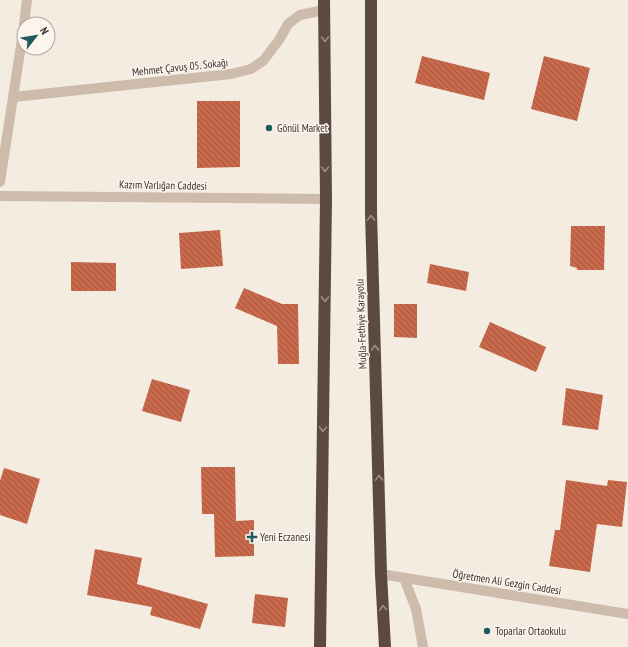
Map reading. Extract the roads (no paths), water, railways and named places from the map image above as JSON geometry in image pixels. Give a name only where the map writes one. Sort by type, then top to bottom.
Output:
[{"type":"highway","name":"Muğla-Fethiye Karayolu","points":[[371,0],[371,212],[384,647]]},
{"type":"highway","points":[[320,647],[326,199],[324,5]]},
{"type":"street","points":[[25,16],[27,0]]},
{"type":"street","name":"Mehmet Çavuş 05. Sokağı","points":[[13,97],[231,74],[251,69],[263,61],[279,40],[288,24],[300,15],[324,5]]},
{"type":"street","points":[[0,182],[19,56]]},
{"type":"street","name":"Kazım Varlığan Caddesi","points":[[0,196],[326,199]]},
{"type":"street","name":"Öğretmen Ali Gezgin Caddesi","points":[[381,574],[628,614]]},
{"type":"street","points":[[404,578],[416,609],[423,647]]},
{"type":"place","name":"Gönül Market","points":[[269,128]]},
{"type":"place","name":"Yeni Eczanesi","points":[[252,537]]},
{"type":"place","name":"Toparlar Ortaokulu","points":[[487,631]]}]
